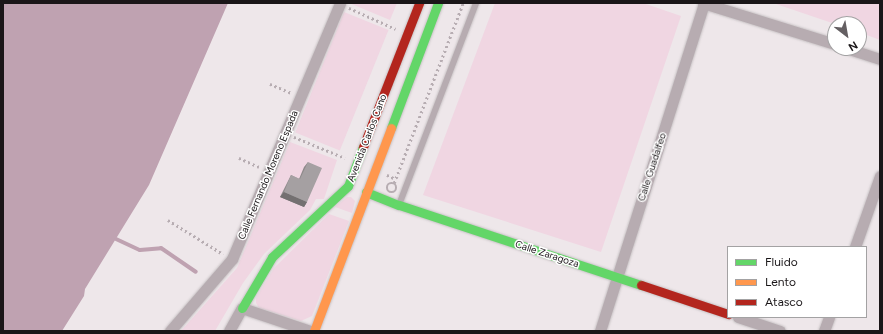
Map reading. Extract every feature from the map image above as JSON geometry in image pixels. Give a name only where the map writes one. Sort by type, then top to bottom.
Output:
[{"type":"street","name":"Avenida Carlos Cano","points":[[229,331],[272,258],[348,186],[419,3]]},
{"type":"street","name":"Avenida Carlos Cano","points":[[314,331],[438,3]]},
{"type":"street","points":[[703,3],[827,42]]},
{"type":"street","name":"Calle Guadalfeo","points":[[600,331],[703,3]]},
{"type":"street","name":"Calle Fernando Moreno Espada","points":[[170,331],[232,260],[339,4]]},
{"type":"street","points":[[867,55],[880,59]]},
{"type":"street","points":[[855,246],[880,176]]},
{"type":"street","name":"Calle Zaragoza","points":[[366,192],[399,205],[727,314]]},
{"type":"street","points":[[242,308],[310,331]]},
{"type":"street","points":[[741,318],[780,331]]},
{"type":"street","points":[[824,331],[829,318]]},
{"type":"lane","points":[[399,205],[476,3]]},
{"type":"path","points":[[394,184],[463,3]]},
{"type":"path","points":[[339,4],[407,34]]},
{"type":"path","points":[[270,84],[292,93],[291,95]]},
{"type":"path","points":[[285,133],[358,163]]},
{"type":"path","points":[[239,158],[261,167],[263,162]]},
{"type":"path","points":[[374,170],[396,179]]},
{"type":"path","points":[[168,220],[232,260]]},
{"type":"shaded area","points":[[3,3],[228,3],[149,185],[85,289],[84,296],[62,331],[3,331]]},
{"type":"shaded area","points":[[349,3],[397,3],[390,20]]},
{"type":"shaded area","points":[[495,3],[643,3],[681,16],[601,252],[423,195]]},
{"type":"shaded area","points":[[773,3],[880,3],[880,40],[867,35],[867,16],[827,16],[827,21]]},
{"type":"shaded area","points":[[344,12],[389,30],[340,151],[295,133]]},
{"type":"shaded area","points":[[290,142],[337,160],[324,199],[316,199],[310,210],[264,254],[243,283],[215,331],[181,331],[237,268]]},
{"type":"shaded area","points":[[347,197],[351,197],[355,201],[352,213],[335,207]]},
{"type":"shaded area","points":[[329,214],[349,221],[312,316],[301,321],[259,308],[256,303],[256,298],[274,268]]},
{"type":"building","points":[[308,162],[322,168],[307,202],[284,192],[291,175],[300,179]]},
{"type":"waterway","points":[[116,239],[140,250],[161,248],[196,272]]},
{"type":"traffic: fast","points":[[391,128],[438,3]]},
{"type":"traffic: fast","points":[[242,308],[272,257],[348,186],[363,147]]},
{"type":"traffic: fast","points":[[366,192],[399,205],[641,285]]},
{"type":"traffic: slow","points":[[314,331],[391,128]]},
{"type":"traffic: jam","points":[[363,147],[419,3]]},
{"type":"traffic: jam","points":[[641,285],[727,314]]}]
